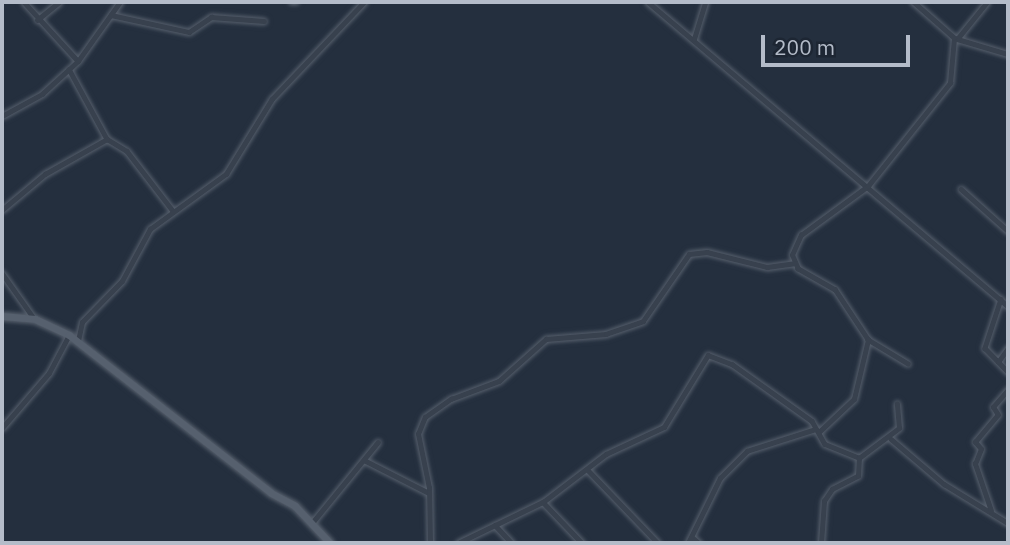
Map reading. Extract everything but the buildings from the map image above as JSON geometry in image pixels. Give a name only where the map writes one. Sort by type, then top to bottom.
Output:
[{"type":"main road","points":[[2,316],[35,319],[78,341],[312,523],[330,543]]},
{"type":"street","points":[[24,2],[37,20],[78,61]]},
{"type":"street","points":[[37,20],[59,2]]},
{"type":"street","points":[[2,116],[42,94],[78,61],[120,2]]},
{"type":"street","points":[[291,2],[297,2]]},
{"type":"street","points":[[78,341],[82,322],[122,281],[150,229],[173,211],[209,191],[233,166],[272,99],[363,2]]},
{"type":"street","points":[[648,2],[1008,306]]},
{"type":"street","points":[[694,39],[705,2]]},
{"type":"street","points":[[914,2],[956,38],[1008,54]]},
{"type":"street","points":[[794,263],[792,250],[800,236],[868,186],[950,83],[956,38],[987,2]]},
{"type":"street","points":[[110,15],[189,32],[211,17],[264,21]]},
{"type":"street","points":[[69,69],[107,139],[127,151],[173,211]]},
{"type":"street","points":[[2,210],[46,174],[107,139]]},
{"type":"street","points":[[961,189],[1008,231]]},
{"type":"street","points":[[430,543],[429,492],[418,434],[425,417],[452,399],[499,381],[546,339],[606,334],[643,321],[689,254],[707,253],[767,267],[794,263],[831,286],[868,340],[908,364]]},
{"type":"street","points":[[2,273],[35,319]]},
{"type":"street","points":[[1001,299],[985,346],[1008,372]]},
{"type":"street","points":[[2,428],[50,373],[69,335]]},
{"type":"street","points":[[688,543],[693,538],[720,478],[747,451],[817,431],[854,399],[868,340]]},
{"type":"street","points":[[998,362],[1008,348]]},
{"type":"street","points":[[458,543],[543,502],[587,469],[664,427],[708,355],[739,369],[817,431],[825,444],[859,458]]},
{"type":"street","points":[[991,511],[975,464],[981,450],[975,441],[997,416],[993,407],[1008,390]]},
{"type":"street","points":[[859,458],[891,439],[901,424],[897,404]]},
{"type":"street","points":[[891,439],[944,484],[1008,523]]},
{"type":"street","points":[[312,523],[378,442]]},
{"type":"street","points":[[821,543],[824,501],[832,489],[858,476],[859,458]]},
{"type":"street","points":[[364,460],[429,492]]},
{"type":"street","points":[[587,469],[658,543]]},
{"type":"street","points":[[543,502],[582,543]]},
{"type":"street","points":[[495,525],[512,543]]},
{"type":"street","points":[[693,538],[699,543]]}]
